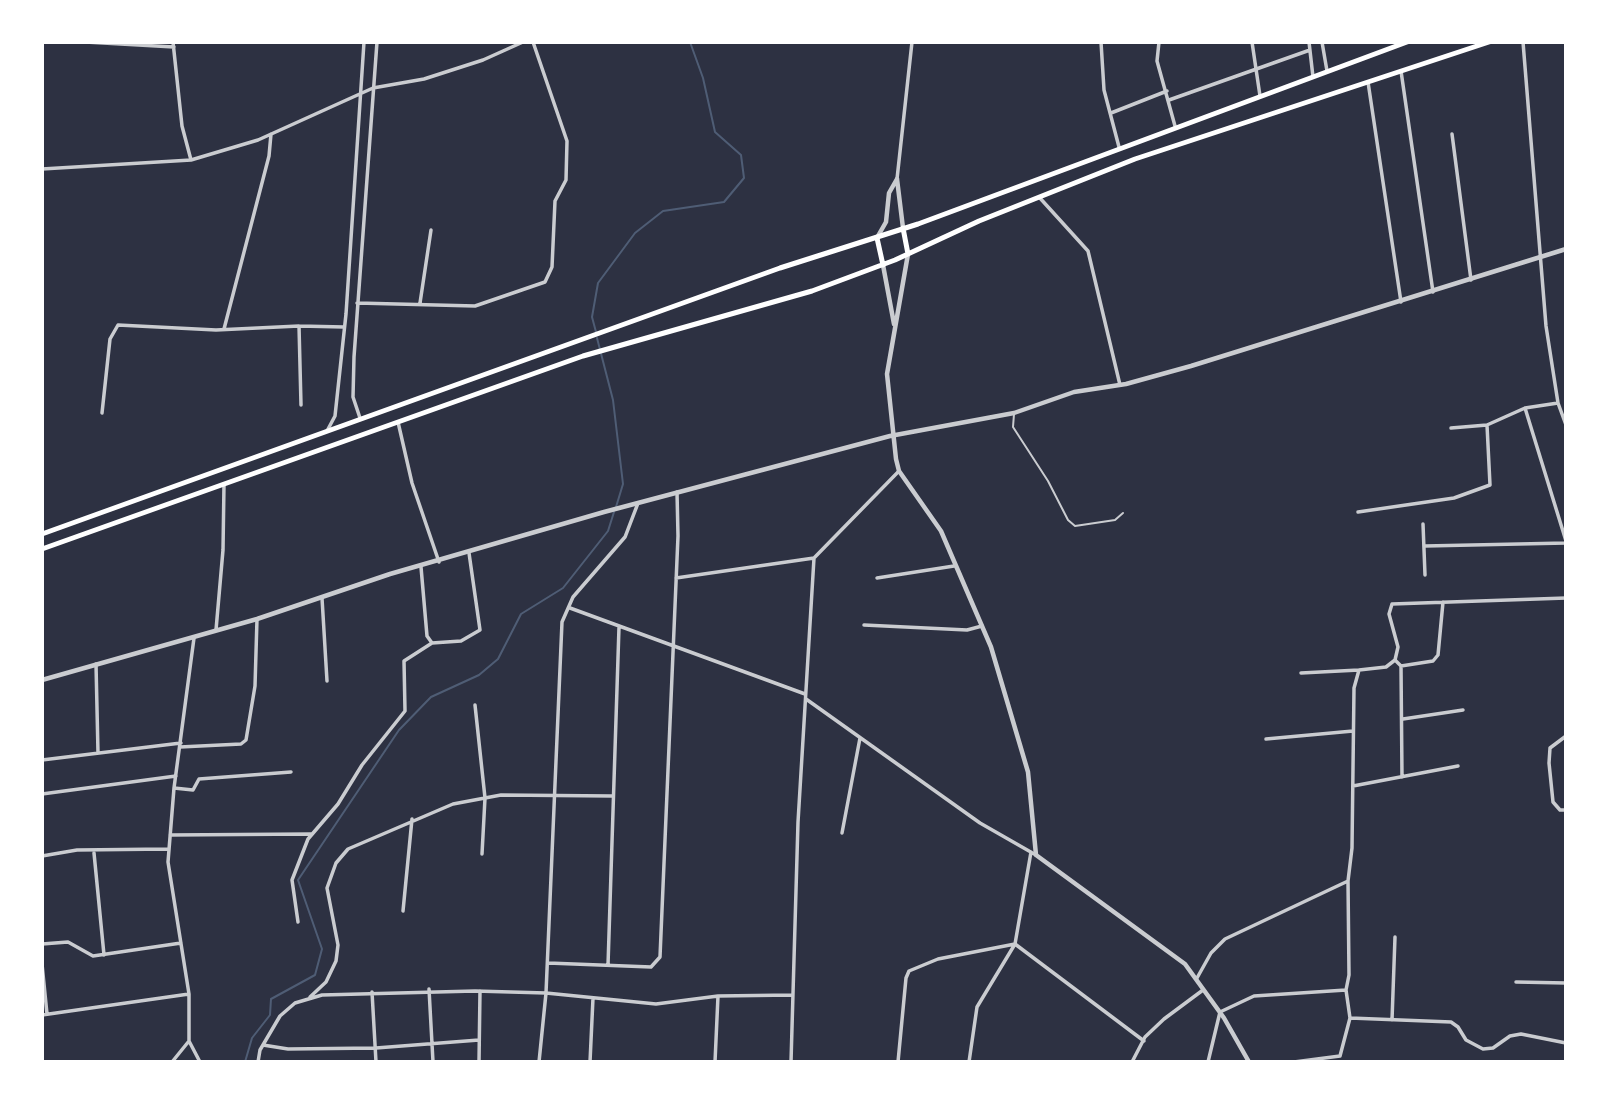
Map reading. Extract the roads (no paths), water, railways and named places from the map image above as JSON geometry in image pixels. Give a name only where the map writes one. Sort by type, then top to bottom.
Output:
[{"type":"highway","points":[[42,534],[604,330],[780,268],[877,238],[1407,42]]},
{"type":"highway","points":[[42,549],[583,356],[812,291],[883,265],[1039,197],[1135,159],[1489,42]]},
{"type":"highway","points":[[903,228],[908,254]]},
{"type":"highway","points":[[877,238],[883,265]]},
{"type":"street","points":[[85,42],[174,44],[182,126],[191,160]]},
{"type":"street","points":[[327,431],[335,415],[344,327],[364,42]]},
{"type":"street","points":[[360,418],[353,397],[357,303],[377,42]]},
{"type":"street","points":[[42,169],[191,160],[271,134],[373,89],[412,82],[483,60],[523,42]]},
{"type":"street","points":[[357,303],[475,306],[545,282],[552,267],[555,201],[566,180],[567,141],[533,42]]},
{"type":"street","points":[[903,228],[897,178],[912,42]]},
{"type":"street","points":[[1101,42],[1104,90],[1119,148]]},
{"type":"street","points":[[1160,42],[1157,61],[1175,126]]},
{"type":"street","points":[[1252,42],[1260,96]]},
{"type":"street","points":[[1309,42],[1313,77]]},
{"type":"street","points":[[1322,42],[1327,72]]},
{"type":"street","points":[[1523,42],[1543,257],[1546,326],[1558,403],[1566,425]]},
{"type":"street","points":[[1169,100],[1255,67],[1310,50]]},
{"type":"street","points":[[1401,69],[1433,292]]},
{"type":"street","points":[[1368,80],[1401,302]]},
{"type":"street","points":[[1111,113],[1167,91]]},
{"type":"street","points":[[224,329],[269,156],[271,134]]},
{"type":"street","points":[[1452,134],[1471,280]]},
{"type":"street","points":[[877,238],[886,222],[888,193],[897,178]]},
{"type":"street","points":[[1039,197],[1088,251],[1119,385]]},
{"type":"street","points":[[420,303],[431,230]]},
{"type":"street","points":[[42,680],[257,619],[421,567],[677,492],[893,436],[1014,413],[1074,392],[1119,385],[1401,302],[1566,249]]},
{"type":"street","points":[[908,254],[887,374],[899,471],[941,531],[982,626],[1004,687],[1028,772],[1033,853],[1015,944],[977,1007],[969,1062]]},
{"type":"street","points":[[883,265],[894,314],[894,339]]},
{"type":"street","points":[[102,413],[110,339],[118,325],[224,329],[344,327]]},
{"type":"street","points":[[299,326],[301,405]]},
{"type":"street","points":[[1451,428],[1487,425],[1525,408],[1558,403]]},
{"type":"street","points":[[1425,546],[1566,542],[1525,408]]},
{"type":"street","points":[[398,422],[412,483],[439,562]]},
{"type":"street","points":[[1358,512],[1454,498],[1490,485],[1487,425]]},
{"type":"street","points":[[676,578],[814,558],[899,471]]},
{"type":"street","points":[[216,630],[223,550],[224,484]]},
{"type":"street","points":[[548,963],[651,967],[660,957],[671,646],[676,578],[677,492]]},
{"type":"street","points":[[539,1062],[548,963],[558,665],[562,622],[573,597],[625,537],[638,503]]},
{"type":"street","points":[[1423,524],[1424,575]]},
{"type":"street","points":[[298,922],[292,880],[311,834],[338,804],[362,765],[405,711],[404,661],[432,643],[461,641],[480,630],[469,553]]},
{"type":"street","points":[[791,1062],[805,696],[814,558]]},
{"type":"street","points":[[877,578],[954,566]]},
{"type":"street","points":[[421,567],[427,636],[432,643]]},
{"type":"street","points":[[1301,673],[1386,667],[1395,660],[1398,647],[1389,614],[1392,604],[1566,597]]},
{"type":"street","points":[[321,598],[327,681]]},
{"type":"street","points":[[1402,666],[1433,661],[1438,655],[1443,601]]},
{"type":"street","points":[[570,608],[805,696],[980,823],[1033,853],[1159,943],[1197,978],[1249,1062]]},
{"type":"street","points":[[42,760],[181,745],[241,744],[246,740],[256,686],[257,619]]},
{"type":"street","points":[[864,625],[967,630],[982,626]]},
{"type":"street","points":[[608,965],[619,626]]},
{"type":"street","points":[[194,636],[174,788],[168,862],[189,994],[189,1041],[200,1062]]},
{"type":"street","points":[[1395,660],[1402,666],[1402,777]]},
{"type":"street","points":[[96,664],[98,753]]},
{"type":"street","points":[[1294,1062],[1340,1056],[1350,1018],[1346,990],[1349,975],[1348,881],[1354,688],[1359,670]]},
{"type":"street","points":[[475,705],[485,798],[482,854]]},
{"type":"street","points":[[1402,719],[1463,710]]},
{"type":"street","points":[[1266,740],[1353,732]]},
{"type":"street","points":[[1566,736],[1549,748],[1549,764],[1553,802],[1555,806],[1566,810]]},
{"type":"street","points":[[842,833],[860,738]]},
{"type":"street","points":[[1353,786],[1458,766]]},
{"type":"street","points":[[174,788],[193,790],[199,779],[291,772]]},
{"type":"street","points":[[42,794],[176,776]]},
{"type":"street","points":[[310,997],[326,982],[336,961],[338,945],[327,888],[336,863],[348,849],[412,819],[453,804],[485,798],[555,794],[612,796]]},
{"type":"street","points":[[403,911],[412,819]]},
{"type":"street","points":[[170,835],[311,834]]},
{"type":"street","points":[[42,856],[77,850],[94,852],[169,849]]},
{"type":"street","points":[[94,852],[104,955]]},
{"type":"street","points":[[1197,978],[1211,953],[1225,939],[1348,881]]},
{"type":"street","points":[[1392,1020],[1395,937]]},
{"type":"street","points":[[42,944],[68,942],[93,957],[181,943]]},
{"type":"street","points":[[898,1062],[909,971],[938,958],[1015,944],[1144,1041]]},
{"type":"street","points":[[42,964],[45,1015],[189,994]]},
{"type":"street","points":[[1516,982],[1566,983]]},
{"type":"street","points":[[258,1062],[263,1045],[280,1016],[295,1003],[310,997],[429,989],[546,993],[656,1004],[718,996],[793,995]]},
{"type":"street","points":[[429,989],[433,1062]]},
{"type":"street","points":[[1132,1062],[1144,1041],[1164,1019],[1205,989]]},
{"type":"street","points":[[1220,1012],[1254,996],[1346,990]]},
{"type":"street","points":[[480,991],[480,1062]]},
{"type":"street","points":[[372,992],[376,1062]]},
{"type":"street","points":[[716,1062],[718,996]]},
{"type":"street","points":[[590,1062],[593,998]]},
{"type":"street","points":[[1208,1062],[1220,1012]]},
{"type":"street","points":[[1350,1018],[1451,1022],[1466,1040],[1483,1049],[1493,1048],[1510,1036],[1521,1034],[1566,1043]]},
{"type":"street","points":[[173,1062],[189,1041]]},
{"type":"street","points":[[263,1045],[288,1049],[376,1048],[479,1041]]},
{"type":"lane","points":[[1014,413],[1013,427],[1048,481],[1068,520],[1075,526],[1115,520],[1123,513]]},
{"type":"waterway","points":[[596,332],[592,317],[598,283],[635,233],[663,211],[724,202],[744,178],[741,155],[715,132],[703,78],[690,42]]},
{"type":"waterway","points":[[597,338],[613,400],[623,484],[616,507]]},
{"type":"waterway","points":[[245,1062],[252,1038],[270,1015],[271,999],[315,975],[322,949],[298,880],[399,730],[431,697],[479,675],[498,659],[521,614],[563,588],[608,531],[614,512]]}]
